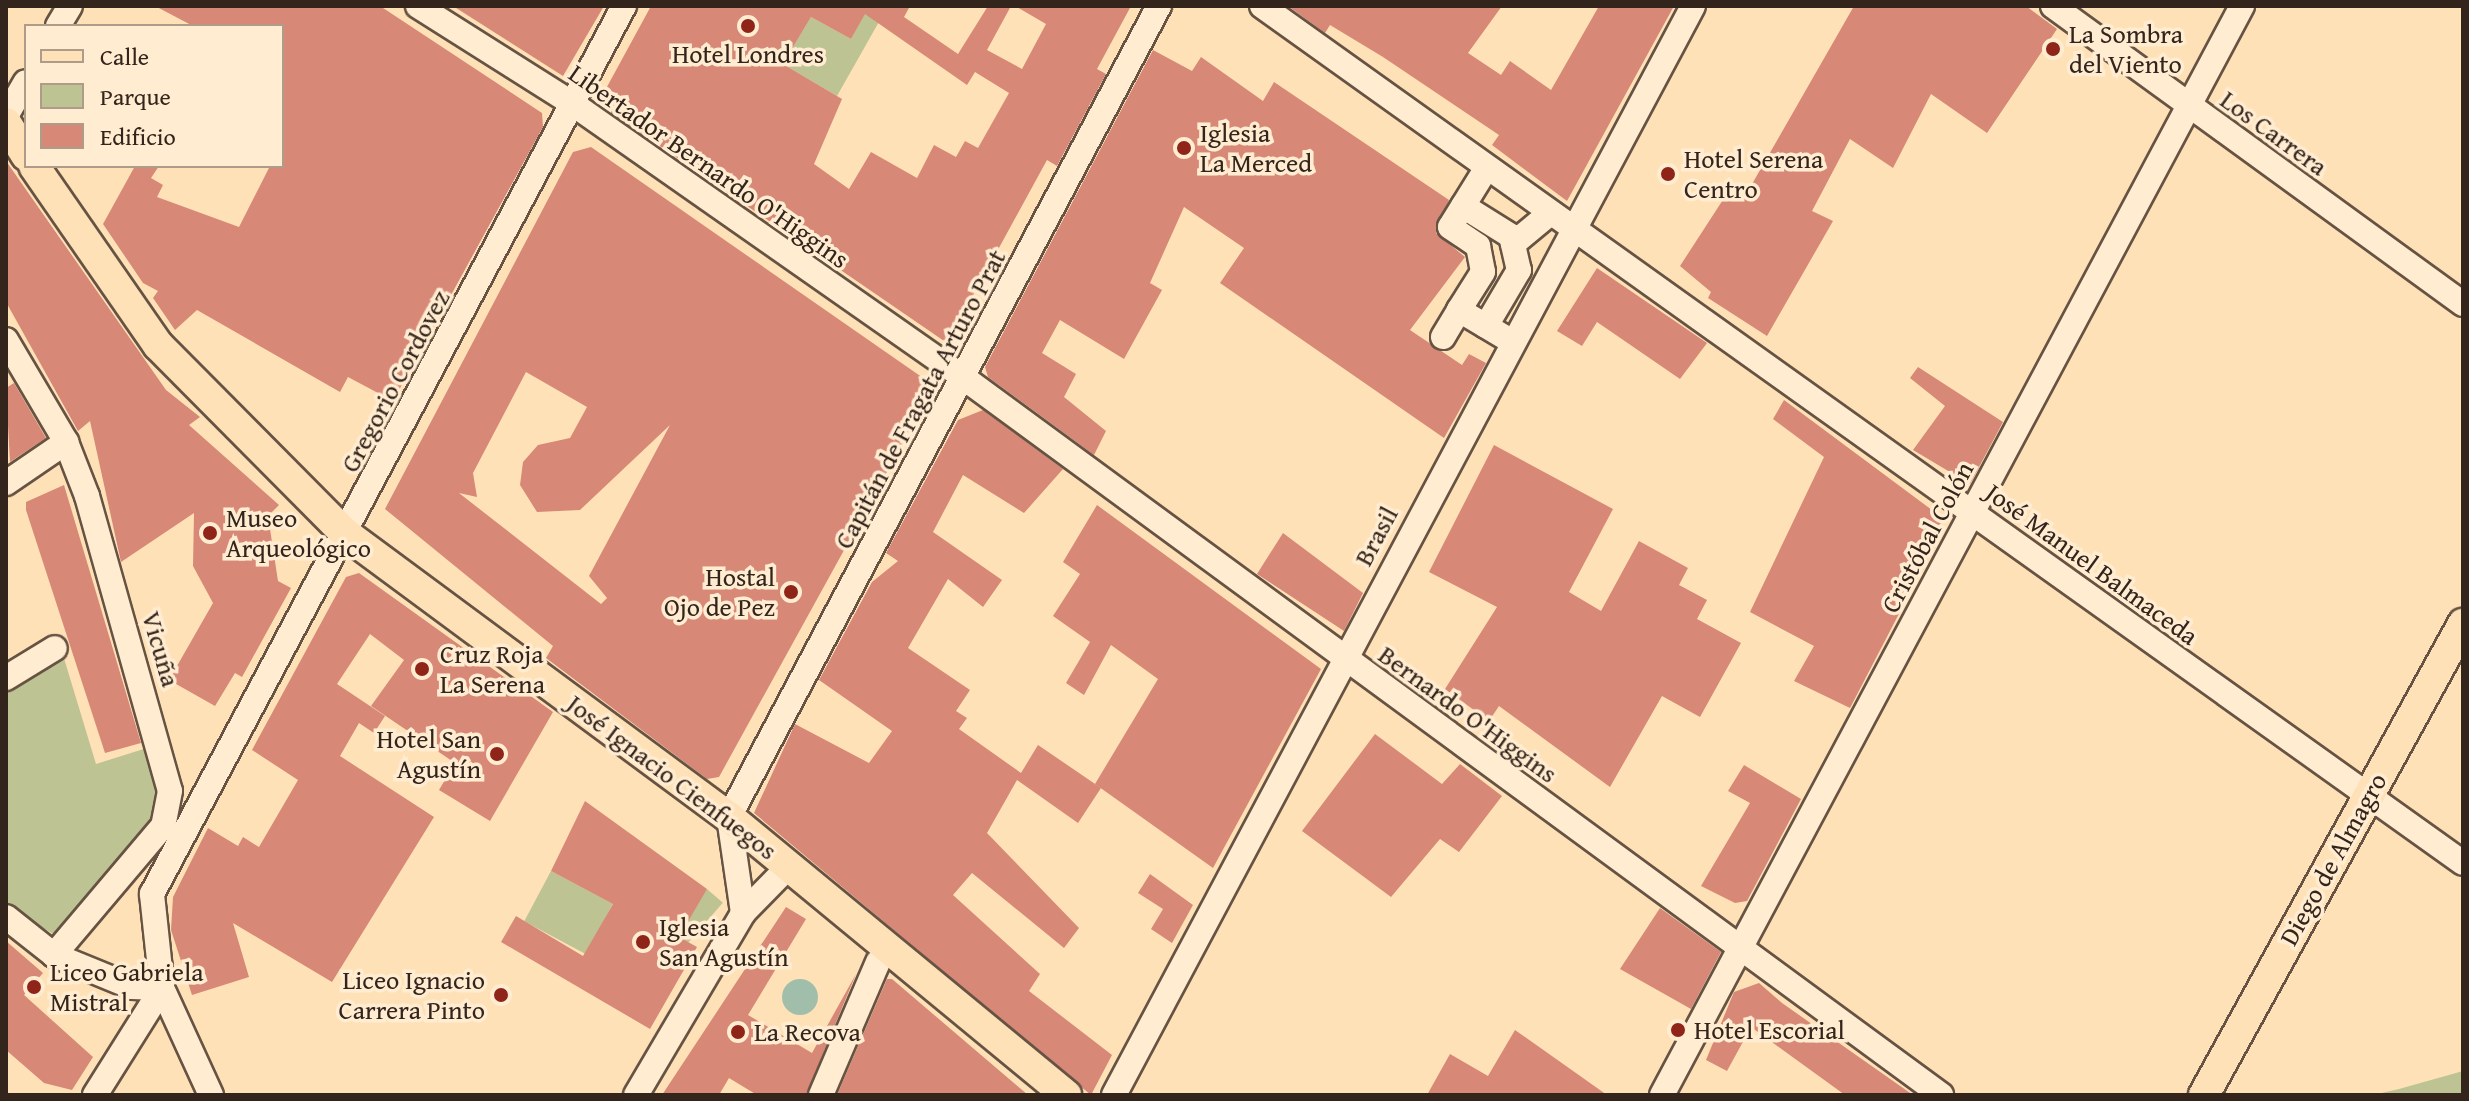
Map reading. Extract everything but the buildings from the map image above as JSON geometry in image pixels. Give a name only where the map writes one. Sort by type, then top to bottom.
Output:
[{"type":"main road","points":[[6,123],[24,152]]},
{"type":"main road","name":"José Ignacio Cienfuegos","points":[[35,168],[158,345],[346,534],[573,714],[729,817],[1066,1095]]},
{"type":"main road","name":"Diego de Almagro","points":[[2204,1095],[2463,624]]},
{"type":"street","points":[[59,24],[70,6]]},
{"type":"street","name":"Libertador Bernardo O'Higgins","points":[[418,6],[573,104],[964,378]]},
{"type":"street","name":"Gregorio Cordovez","points":[[162,988],[152,894],[188,820],[346,534],[624,6]]},
{"type":"street","name":"Capitán de Fragata Arturo Prat","points":[[729,817],[1159,6]]},
{"type":"street","name":"José Manuel Balmaceda","points":[[1262,6],[1570,229],[2463,863]]},
{"type":"street","name":"Brasil","points":[[1114,1095],[1570,229],[1693,6]]},
{"type":"street","name":"Los Carrera","points":[[2053,6],[2463,304]]},
{"type":"street","name":"Cristóbal Colón","points":[[1662,1095],[2242,6]]},
{"type":"street","points":[[6,116],[24,85]]},
{"type":"street","points":[[1443,337],[1483,272],[1478,246],[1450,227],[1486,169]]},
{"type":"street","points":[[1463,206],[1513,244],[1519,270],[1486,326]]},
{"type":"street","points":[[1513,244],[1549,214]]},
{"type":"street","points":[[1519,270],[1551,266]]},
{"type":"street","points":[[1459,310],[1511,341]]},
{"type":"street","name":"Vicuña","points":[[6,340],[66,442],[165,763],[170,811],[163,826],[54,955]]},
{"type":"street","name":"Bernardo O'Higgins","points":[[964,378],[1941,1095]]},
{"type":"street","points":[[6,483],[66,442]]},
{"type":"street","points":[[6,678],[55,648]]},
{"type":"street","points":[[165,763],[183,780],[214,774]]},
{"type":"street","points":[[729,817],[743,913]]},
{"type":"street","points":[[636,1095],[743,913],[789,866]]},
{"type":"street","points":[[6,917],[54,955],[132,987],[162,988]]},
{"type":"street","points":[[821,1095],[878,962]]},
{"type":"street","points":[[95,1095],[162,988]]},
{"type":"street","points":[[162,988],[211,1095]]},
{"type":"green space","points":[[866,11],[880,20],[837,96],[783,64],[811,17],[851,39]]},
{"type":"green space","points":[[63,655],[96,764],[150,747],[162,812],[67,930],[55,935],[6,906],[6,689]]},
{"type":"green space","points":[[551,871],[613,904],[586,954],[524,921]]},
{"type":"green space","points":[[707,889],[723,903],[686,945],[670,931]]},
{"type":"green space","points":[[2463,1071],[2463,1095],[2373,1095],[2399,1089]]},
{"type":"shaded area","points":[[800,979],[813,984],[818,997],[813,1010],[800,1015],[787,1010],[782,997],[787,984]]},
{"type":"place","name":"Hotel Londres","points":[[748,26]]},
{"type":"place","name":"La Sombra del Viento","points":[[2053,49]]},
{"type":"place","name":"Iglesia La Merced","points":[[1184,148]]},
{"type":"place","name":"Hotel Serena Centro","points":[[1668,174]]},
{"type":"place","name":"Museo Arqueológico","points":[[210,533]]},
{"type":"place","name":"Hostal Ojo de Pez","points":[[791,592]]},
{"type":"place","name":"Cruz Roja La Serena","points":[[422,669]]},
{"type":"place","name":"Hotel San Agustín","points":[[497,754]]},
{"type":"place","name":"Iglesia San Agustín","points":[[643,942]]},
{"type":"place","name":"Liceo Gabriela Mistral","points":[[34,987]]},
{"type":"place","name":"Liceo Ignacio Carrera Pinto","points":[[501,995]]},
{"type":"place","name":"Hotel Escorial","points":[[1678,1030]]},
{"type":"place","name":"La Recova","points":[[738,1032]]}]
